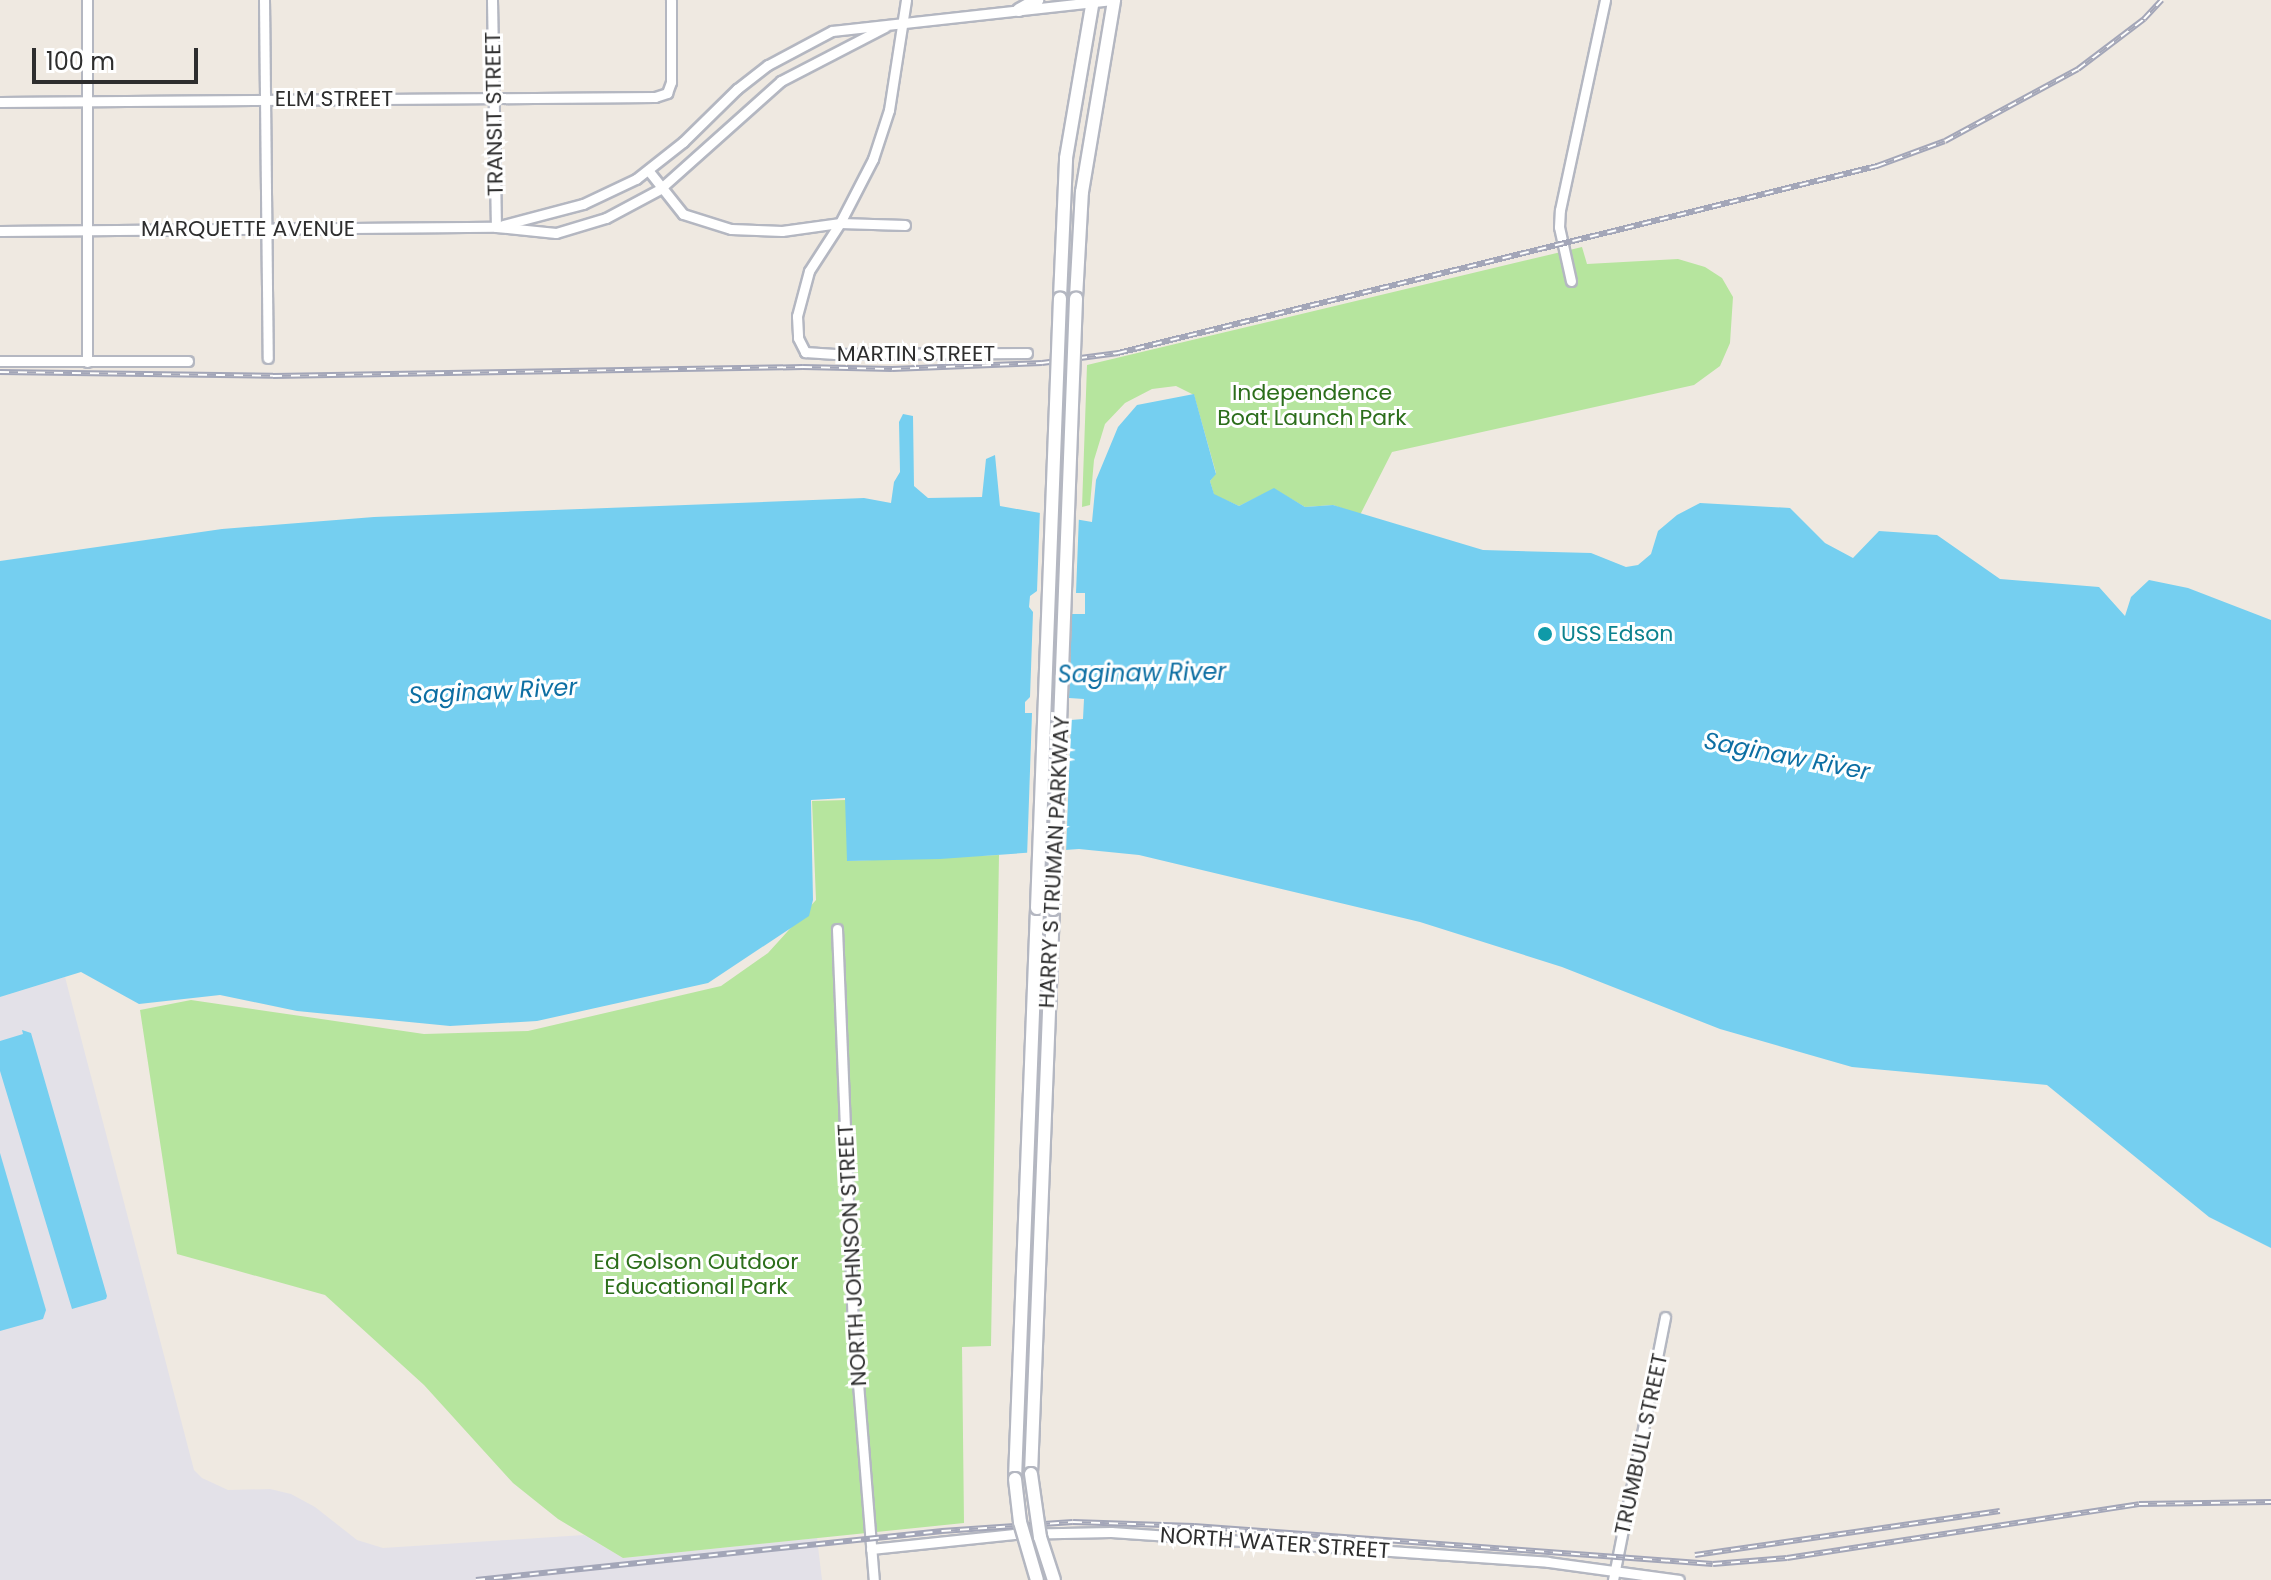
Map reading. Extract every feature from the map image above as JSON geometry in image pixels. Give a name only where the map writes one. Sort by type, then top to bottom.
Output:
[{"type":"main road","points":[[1019,10],[1037,0]]},
{"type":"main road","name":"HARRY S TRUMAN PARKWAY","points":[[1054,1580],[1040,1537],[1031,1474],[1047,993],[1082,192],[1113,0]]},
{"type":"main road","name":"HARRY S TRUMAN PARKWAY","points":[[1037,1580],[1020,1522],[1015,1479],[1066,158],[1092,1]]},
{"type":"street","points":[[87,0],[87,362]]},
{"type":"street","points":[[264,0],[268,358]]},
{"type":"street","name":"TRANSIT STREET","points":[[492,0],[496,227]]},
{"type":"street","name":"ELM STREET","points":[[0,102],[641,98],[667,93],[673,66],[671,0]]},
{"type":"street","points":[[840,223],[873,159],[889,110],[906,0]]},
{"type":"street","name":"MARQUETTE AVENUE","points":[[496,227],[583,204],[618,189],[683,142],[737,89],[784,54],[832,31],[1113,0]]},
{"type":"street","points":[[1571,281],[1559,227],[1560,210],[1605,0]]},
{"type":"street","name":"MARQUETTE AVENUE","points":[[0,231],[496,227],[556,233],[606,218],[660,189],[781,81],[885,27]]},
{"type":"street","points":[[648,170],[660,189],[683,214],[731,229],[782,231],[840,223],[905,225]]},
{"type":"street","name":"MARTIN STREET","points":[[840,223],[809,271],[802,293],[798,338],[805,352],[1027,353]]},
{"type":"street","points":[[0,361],[188,361]]},
{"type":"street","name":"NORTH JOHNSON STREET","points":[[837,929],[853,1321],[874,1580]]},
{"type":"street","name":"TRUMBULL STREET","points":[[1614,1575],[1665,1317]]},
{"type":"street","name":"NORTH WATER STREET","points":[[871,1549],[1014,1534],[1111,1532],[1548,1562],[1614,1575],[1679,1580]]},
{"type":"shaded area","points":[[65,977],[194,1470],[202,1478],[228,1490],[270,1489],[291,1494],[315,1507],[357,1540],[383,1548],[584,1535],[623,1558],[817,1538],[822,1580],[0,1580],[0,997]]},
{"type":"green space","name":"Independence Boat Launch Park","points":[[1582,247],[1587,264],[1678,259],[1705,267],[1722,278],[1733,297],[1730,343],[1720,366],[1694,385],[1392,452],[1360,515],[1333,505],[1305,507],[1274,489],[1239,506],[1214,495],[1210,481],[1216,473],[1194,395],[1176,386],[1152,389],[1125,403],[1105,424],[1094,460],[1090,505],[1082,507],[1087,365]]},
{"type":"green space","name":"Ed Golson Outdoor Educational Park","points":[[846,800],[848,861],[999,855],[991,1346],[962,1347],[964,1523],[623,1558],[558,1519],[513,1483],[424,1385],[325,1295],[177,1254],[140,1010],[191,1000],[424,1034],[528,1031],[721,986],[768,953],[816,900],[812,801]]},
{"type":"water","name":"Saginaw River","points":[[1194,394],[1216,474],[1210,481],[1214,494],[1239,506],[1274,488],[1305,507],[1333,505],[1483,550],[1591,553],[1626,567],[1638,565],[1651,554],[1658,531],[1677,515],[1700,503],[1790,508],[1825,543],[1853,558],[1879,531],[1937,535],[2000,579],[2099,587],[2125,616],[2131,597],[2149,580],[2188,588],[2271,620],[2271,1248],[2209,1217],[2047,1085],[1852,1067],[1720,1029],[1562,967],[1420,922],[1139,855],[1079,849],[940,859],[847,861],[845,798],[811,800],[813,900],[809,916],[708,983],[537,1021],[450,1026],[297,1011],[220,995],[139,1004],[81,972],[0,997],[0,561],[222,529],[374,517],[864,498],[891,503],[894,482],[900,472],[899,422],[903,414],[913,416],[914,486],[928,498],[982,497],[986,459],[995,455],[1000,506],[1092,522],[1096,480],[1118,427],[1137,405]]},
{"type":"water","points":[[22,1030],[31,1033],[107,1296],[106,1299],[72,1309],[0,1071],[0,1041],[23,1034]]},
{"type":"water","points":[[0,1153],[46,1310],[43,1319],[0,1331]]},
{"type":"pier","points":[[1040,509],[1079,515],[1076,593],[1085,593],[1085,614],[1072,614],[1069,698],[1084,699],[1083,719],[1071,720],[1066,854],[1027,857],[1032,713],[1025,713],[1025,702],[1030,697],[1033,612],[1029,607],[1030,596],[1037,591]]},
{"type":"railway","points":[[0,372],[273,376],[803,367],[892,369],[1042,363],[1118,353],[1877,166],[1945,141],[2078,69],[2144,19],[2162,0]]},
{"type":"railway","points":[[476,1580],[942,1531],[1073,1522],[1194,1526],[1713,1564],[1787,1558],[2139,1504],[2271,1502]]},
{"type":"railway","points":[[1695,1555],[2000,1511]]},
{"type":"place","name":"USS Edson","points":[[1545,634]]}]
